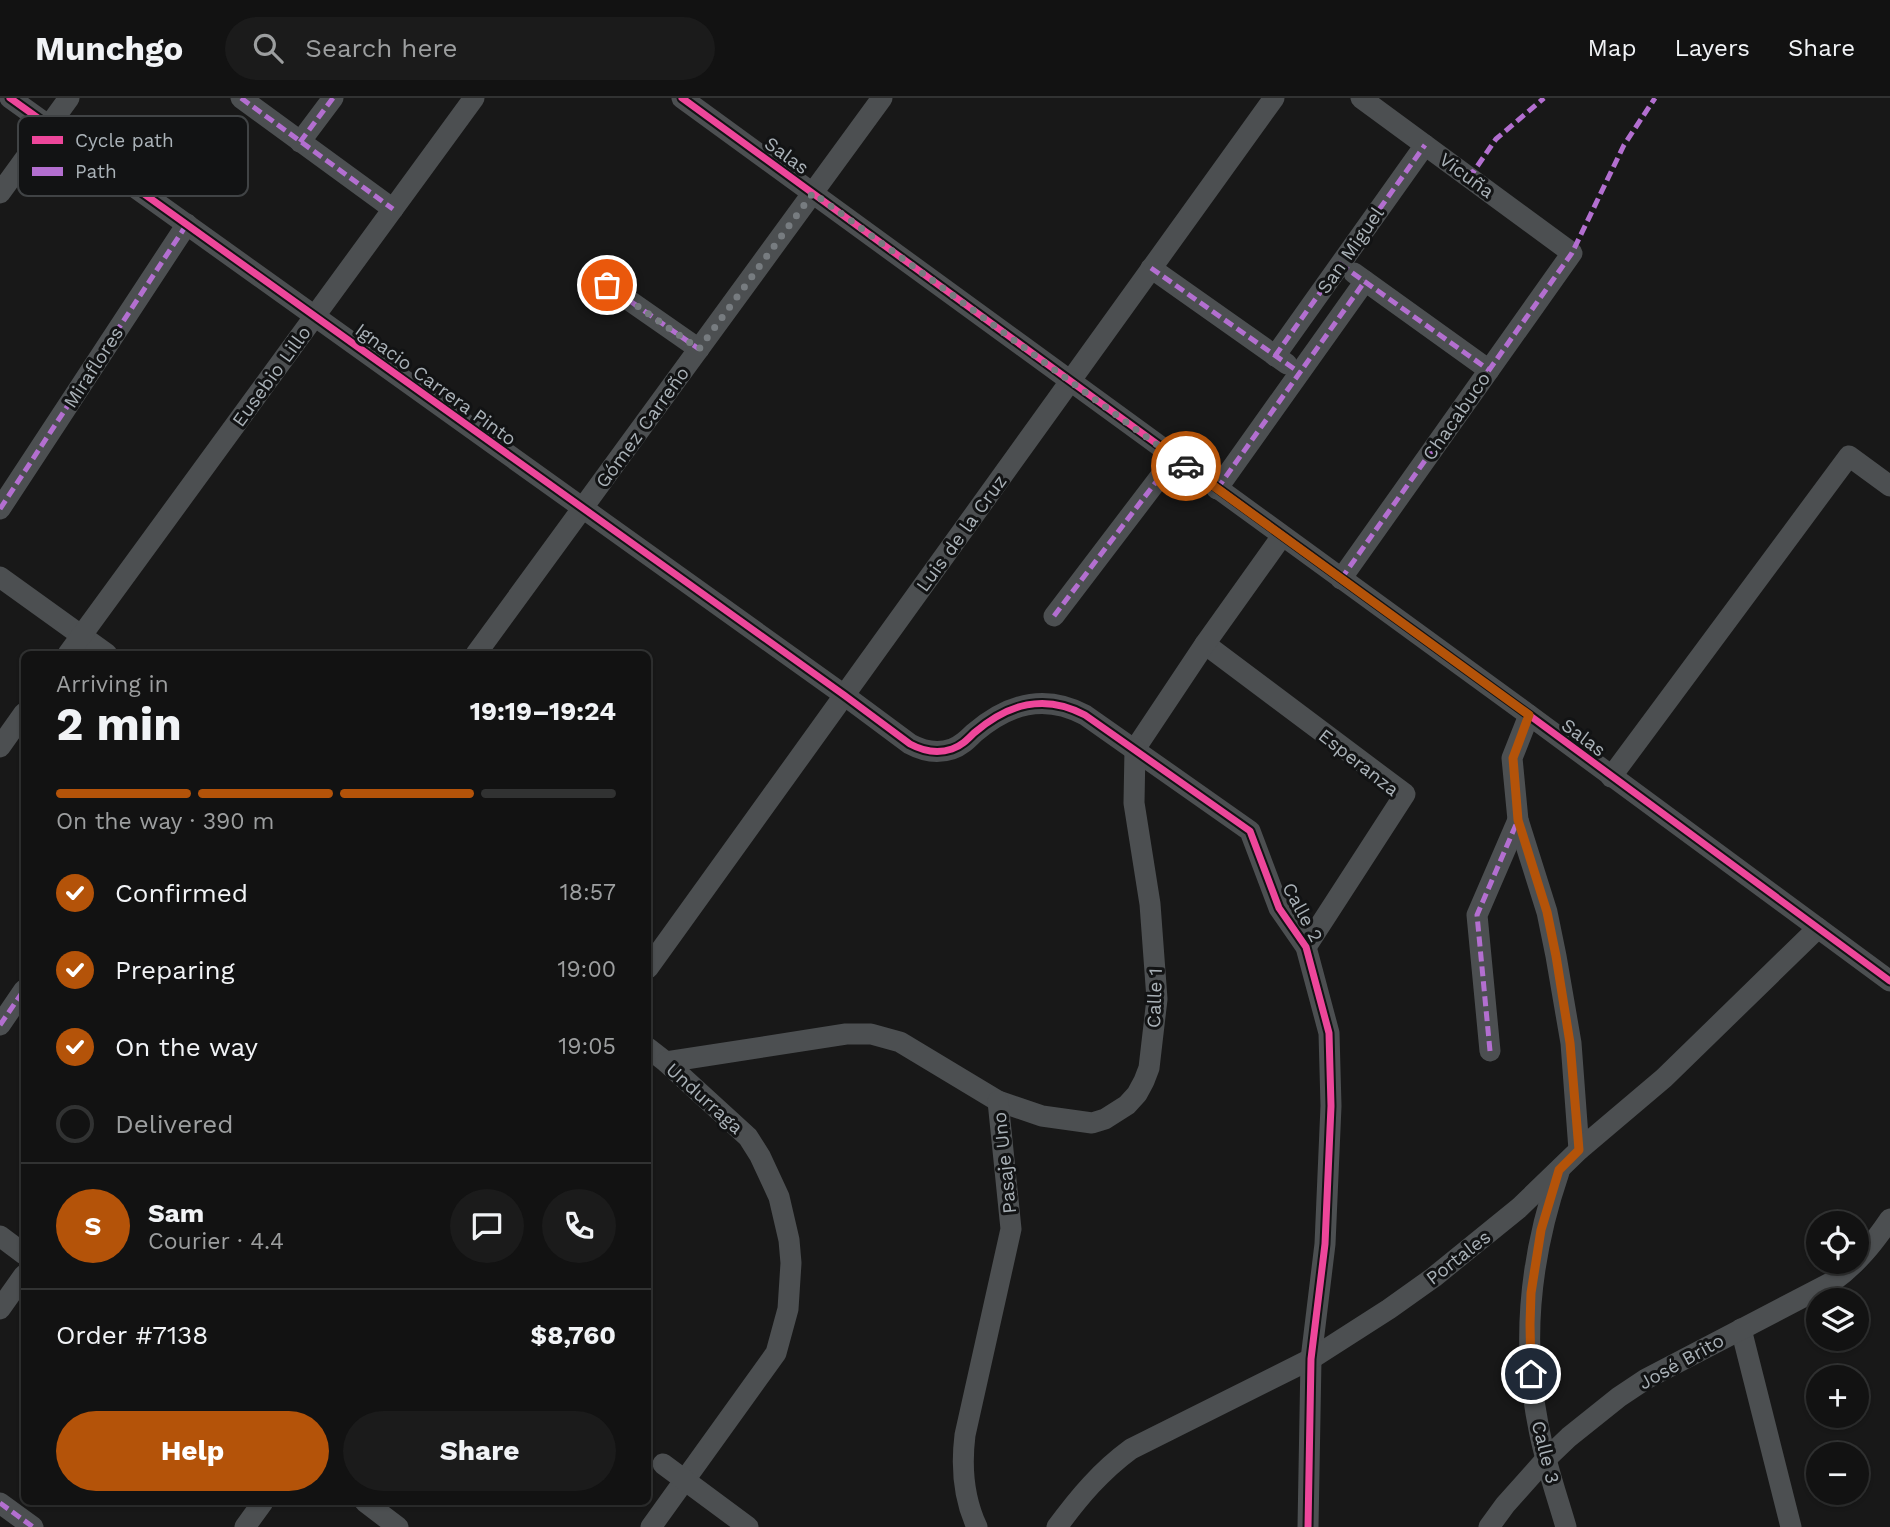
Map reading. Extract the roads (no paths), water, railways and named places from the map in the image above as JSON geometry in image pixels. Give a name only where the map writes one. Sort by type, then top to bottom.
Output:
[{"type":"street","name":"Ignacio Carrera Pinto","points":[[10,98],[34,116]]},
{"type":"street","points":[[56,116],[69,98]]},
{"type":"street","points":[[241,98],[393,209]]},
{"type":"street","points":[[300,142],[333,98]]},
{"type":"street","name":"Eusebio Lillo","points":[[70,651],[474,98]]},
{"type":"street","name":"Salas","points":[[682,98],[1818,928],[1886,969]]},
{"type":"street","name":"Gómez Carreño","points":[[478,651],[882,98]]},
{"type":"street","name":"Luis de la Cruz","points":[[651,964],[1273,98]]},
{"type":"street","name":"Vicuña","points":[[1361,98],[1572,253]]},
{"type":"street","name":"San Miguel","points":[[1275,356],[1425,145]]},
{"type":"street","points":[[0,192],[18,167]]},
{"type":"street","name":"Ignacio Carrera Pinto","points":[[146,196],[844,695]]},
{"type":"street","name":"Miraflores","points":[[0,509],[187,225]]},
{"type":"street","name":"Chacabuco","points":[[1341,579],[1572,253]]},
{"type":"street","points":[[1340,264],[1489,370]]},
{"type":"street","points":[[1151,268],[1300,373]]},
{"type":"street","name":"San Miguel","points":[[1217,489],[1365,281]]},
{"type":"street","points":[[607,285],[699,349]]},
{"type":"street","points":[[1611,777],[1849,456],[1890,486]]},
{"type":"street","points":[[1054,616],[1175,457]]},
{"type":"street","points":[[1135,749],[1282,536]]},
{"type":"street","points":[[0,577],[103,651]]},
{"type":"street","name":"Esperanza","points":[[1205,644],[1405,794],[1306,947]]},
{"type":"street","name":"Calle 2","points":[[844,695],[910,744],[930,751],[942,751],[961,745],[1007,711],[1028,704],[1051,703],[1074,709],[1250,831],[1279,908],[1306,947],[1329,1033],[1331,1107],[1325,1244],[1311,1359],[1308,1527]]},
{"type":"street","points":[[1529,715],[1513,758],[1518,820],[1547,912],[1556,956],[1570,1043],[1579,1150]]},
{"type":"street","points":[[0,747],[21,717]]},
{"type":"street","name":"Calle 1","points":[[998,1101],[1042,1116],[1092,1123],[1105,1119],[1127,1105],[1144,1082],[1152,1054],[1157,999],[1150,904],[1134,803],[1135,749]]},
{"type":"street","points":[[1490,1051],[1477,915],[1518,820]]},
{"type":"street","name":"Portales","points":[[1058,1527],[1088,1486],[1131,1449],[1311,1359],[1389,1310],[1434,1277],[1498,1226],[1579,1150],[1664,1078],[1818,928]]},
{"type":"street","points":[[0,1025],[21,994]]},
{"type":"street","name":"Pasaje Uno","points":[[666,1062],[846,1034],[871,1034],[900,1042],[998,1101],[1011,1230],[962,1456],[966,1497],[977,1527]]},
{"type":"street","name":"Undurraga","points":[[651,1050],[748,1137],[779,1197],[789,1240],[791,1286],[776,1353],[685,1480]]},
{"type":"street","name":"Calle 3","points":[[1559,1170],[1535,1262],[1530,1324],[1532,1391],[1546,1459],[1566,1527]]},
{"type":"street","name":"José Brito","points":[[1489,1527],[1505,1504],[1546,1459],[1619,1397],[1646,1379],[1823,1287],[1863,1257],[1890,1219]]},
{"type":"street","points":[[0,1236],[21,1252]]},
{"type":"street","points":[[0,1309],[21,1279]]},
{"type":"street","points":[[1741,1329],[1791,1527]]},
{"type":"street","points":[[663,1464],[748,1527]]},
{"type":"street","points":[[651,1527],[685,1480]]},
{"type":"street","points":[[0,1503],[33,1527]]},
{"type":"street","points":[[245,1527],[261,1505]]},
{"type":"street","points":[[369,1505],[398,1527]]}]
